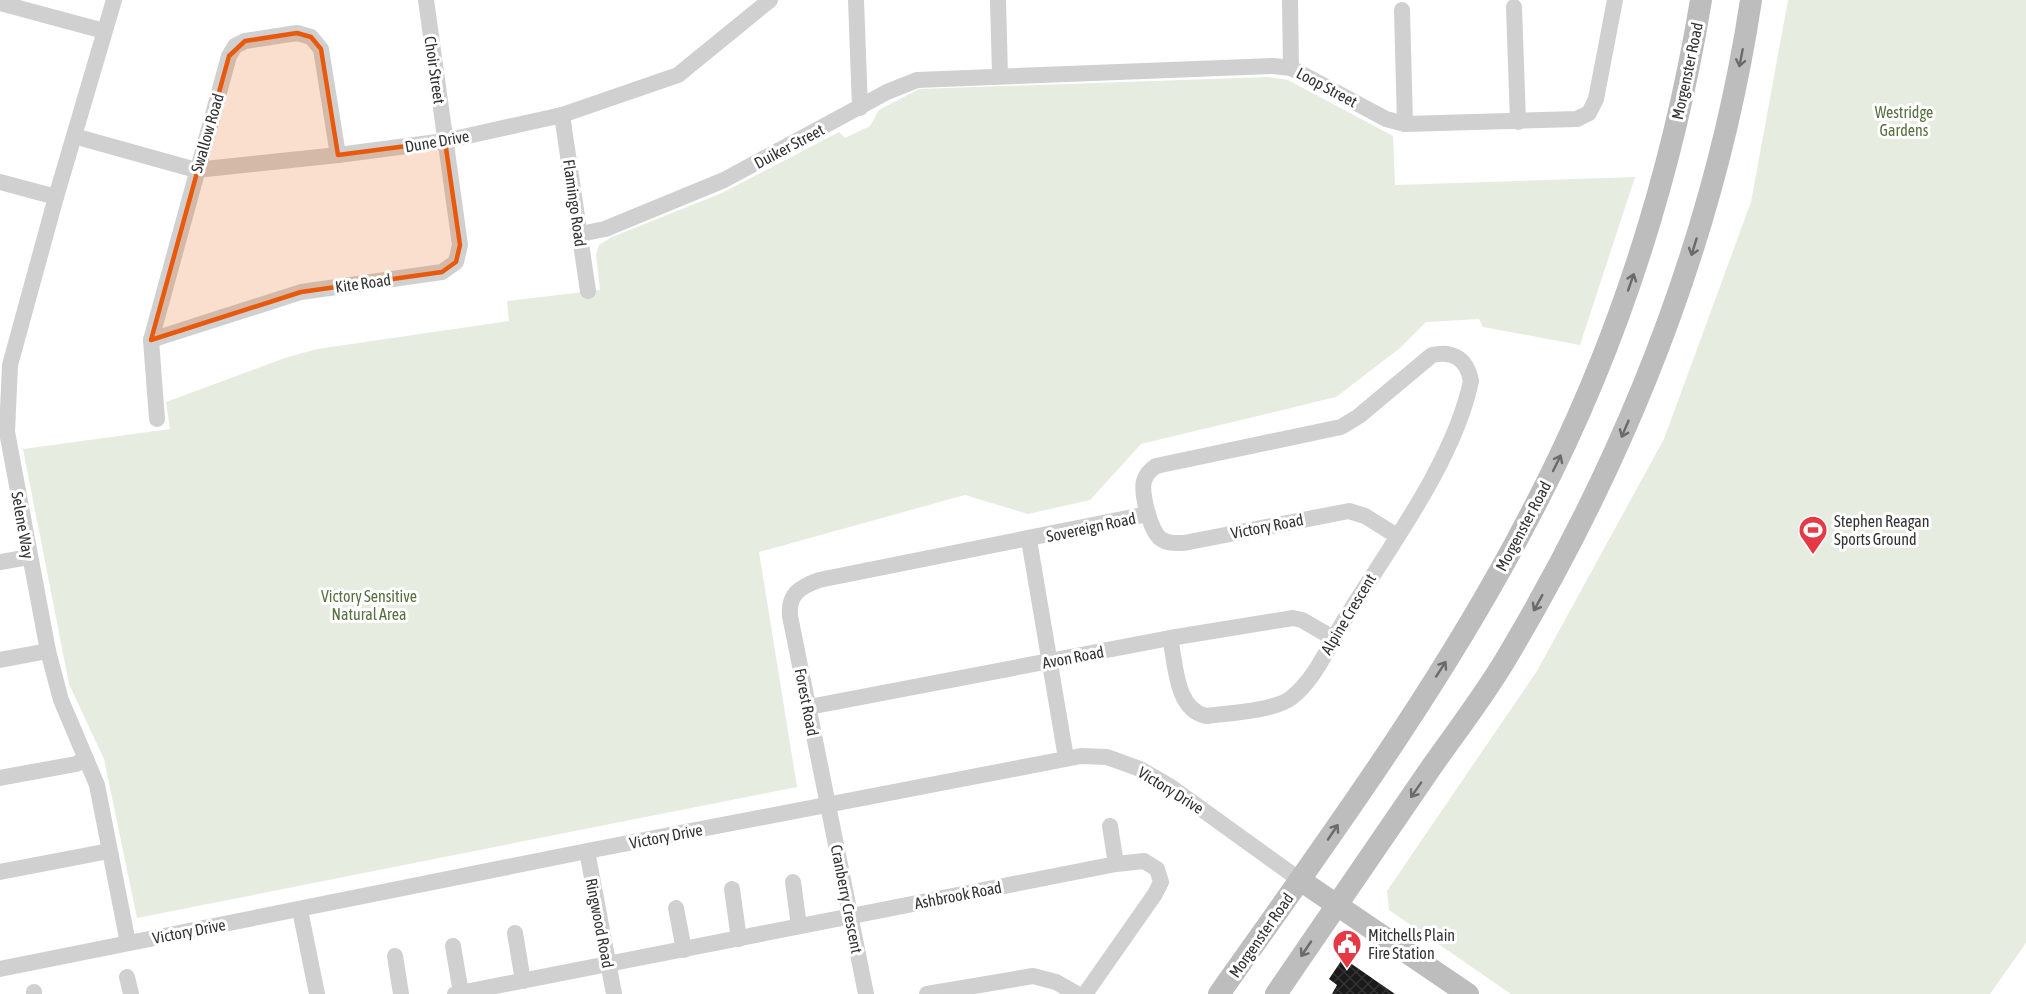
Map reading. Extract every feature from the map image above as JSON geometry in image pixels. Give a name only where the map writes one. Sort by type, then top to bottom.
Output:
[{"type":"main road","name":"Morgenster Road","points":[[1219,994],[1300,880],[1443,667],[1512,549],[1559,458],[1611,339],[1642,251],[1685,89],[1701,0]]},
{"type":"main road","points":[[1276,994],[1509,655],[1563,558],[1613,458],[1668,325],[1705,208],[1728,119],[1751,0]]},
{"type":"main road","points":[[1300,880],[1468,994]]},
{"type":"street","name":"Selene Way","points":[[114,0],[10,365],[4,433],[48,651],[61,700],[97,785],[128,943]]},
{"type":"street","name":"Choir Street","points":[[426,0],[445,141]]},
{"type":"street","name":"Dune Drive","points":[[74,136],[196,170],[445,141],[562,116],[678,75],[770,0]]},
{"type":"street","points":[[856,0],[860,108]]},
{"type":"street","points":[[998,0],[1000,75]]},
{"type":"street","points":[[1290,0],[1291,68]]},
{"type":"street","name":"Loop Street","points":[[1000,75],[1291,68],[1386,119],[1405,124],[1578,119],[1589,113],[1596,99],[1615,0]]},
{"type":"street","points":[[0,3],[104,31]]},
{"type":"street","points":[[1515,7],[1518,122]]},
{"type":"street","points":[[1402,10],[1405,124]]},
{"type":"street","name":"Swallow Road","points":[[158,419],[150,340],[196,170],[229,56],[235,46],[245,40],[297,33],[311,37],[321,49],[338,155]]},
{"type":"street","name":"Duiker Street","points":[[580,234],[605,230],[724,180],[917,80],[1000,75]]},
{"type":"street","name":"Flamingo Road","points":[[562,116],[588,291]]},
{"type":"street","name":"Kite Road","points":[[150,340],[301,292],[442,273],[456,262],[459,246],[445,141]]},
{"type":"street","points":[[0,182],[56,197]]},
{"type":"street","name":"Sovereign Road","points":[[791,599],[798,589],[819,580],[1029,540],[1148,514],[1144,485],[1147,474],[1156,466],[1341,427],[1359,416],[1432,355],[1453,353],[1465,364]]},
{"type":"street","name":"Alpine Crescent","points":[[1170,638],[1184,701],[1190,709],[1206,716],[1277,705],[1289,700],[1316,667],[1436,470],[1454,431],[1471,381],[1465,364]]},
{"type":"street","name":"Victory Road","points":[[1148,514],[1156,535],[1169,543],[1184,543],[1349,511],[1365,516],[1396,536]]},
{"type":"street","points":[[1029,540],[1066,758]]},
{"type":"street","points":[[0,562],[28,557]]},
{"type":"street","name":"Forest Road","points":[[791,599],[790,616],[828,805]]},
{"type":"street","name":"Avon Road","points":[[808,707],[1170,638],[1293,618],[1302,620],[1333,638]]},
{"type":"street","points":[[0,660],[48,651]]},
{"type":"street","name":"Victory Drive","points":[[0,969],[1066,758],[1107,758],[1140,769],[1171,787],[1300,880]]},
{"type":"street","points":[[0,778],[76,764],[86,759]]},
{"type":"street","name":"Cranberry Crescent","points":[[828,805],[852,915],[866,994]]},
{"type":"street","points":[[1110,826],[1116,864]]},
{"type":"street","points":[[0,872],[109,850]]},
{"type":"street","name":"Ringwood Road","points":[[587,851],[614,994]]},
{"type":"street","name":"Ashbrook Road","points":[[453,946],[458,993],[1116,864],[1144,861],[1157,869],[1161,882],[1085,994]]},
{"type":"street","points":[[793,882],[799,926]]},
{"type":"street","points":[[732,889],[739,939]]},
{"type":"street","points":[[676,908],[684,950]]},
{"type":"street","points":[[300,910],[317,994]]},
{"type":"street","points":[[515,933],[523,981]]},
{"type":"street","points":[[395,956],[401,994]]},
{"type":"street","points":[[927,994],[1034,976],[1056,982],[1077,994]]},
{"type":"street","points":[[127,977],[131,994]]},
{"type":"highlighted area","points":[[297,33],[311,37],[321,49],[338,155],[445,141],[460,245],[456,262],[442,272],[301,292],[151,340],[229,56],[245,41]]},
{"type":"green space","name":"Stephen Reagan Sports Ground","points":[[1788,0],[2026,0],[2026,943],[1990,994],[1511,994],[1389,910],[1387,891],[1537,671],[1664,439],[1751,202]]},
{"type":"green space","name":"Victory Sensitive Natural Area","points":[[1268,77],[1288,80],[1393,136],[1395,185],[1635,177],[1580,345],[1483,327],[1479,319],[1426,322],[1400,348],[1336,397],[1141,444],[1090,500],[1028,514],[965,495],[759,552],[797,787],[137,918],[104,759],[69,684],[23,449],[170,429],[166,402],[285,358],[317,349],[509,321],[507,301],[600,290],[596,255],[599,245],[612,237],[722,193],[839,132],[845,138],[870,126],[879,110],[919,89]]},
{"type":"building","name":"Mitchells Plain Fire Station","points":[[1343,958],[1395,994],[1332,994],[1337,985],[1329,979]]},
{"type":"place","name":"Stephen Reagan Sports Ground","points":[[1813,556]]},
{"type":"place","name":"Mitchells Plain Fire Station","points":[[1347,970]]},
{"type":"park label","name":"Westridge Gardens","points":[[1904,121]]}]
